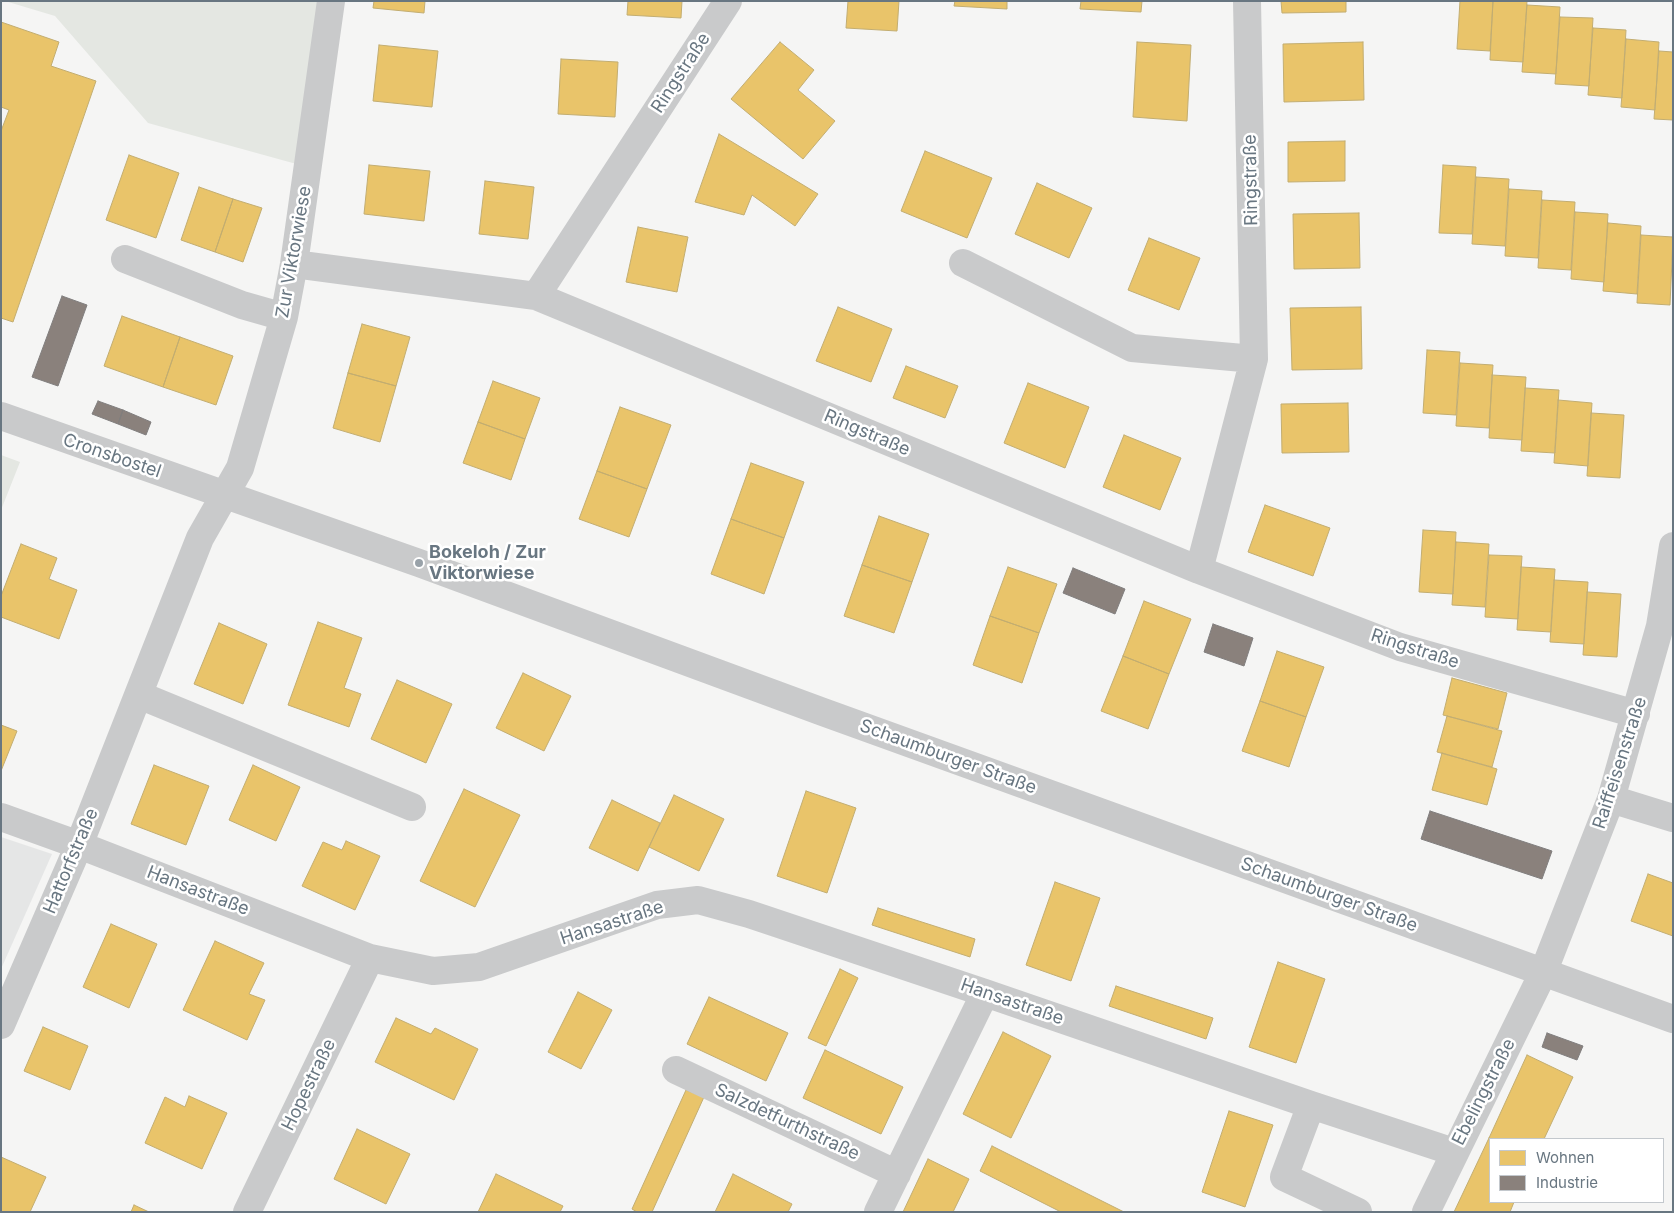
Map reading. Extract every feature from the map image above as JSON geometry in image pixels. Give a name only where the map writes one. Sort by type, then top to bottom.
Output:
[{"type":"street","name":"Zur Viktorwiese","points":[[224,495],[240,468],[284,317],[294,264],[332,1]]},
{"type":"street","name":"Ringstraße","points":[[536,296],[728,1]]},
{"type":"street","name":"Ringstraße","points":[[1199,570],[1254,359],[1248,1]]},
{"type":"street","points":[[125,259],[242,305],[284,317]]},
{"type":"street","points":[[963,263],[1132,348],[1254,359]]},
{"type":"street","name":"Ringstraße","points":[[294,264],[536,296],[1199,570],[1400,647],[1636,714]]},
{"type":"street","name":"Cronsbostel","points":[[1,416],[224,495]]},
{"type":"street","name":"Hattorfstraße","points":[[1,1025],[79,845],[200,538],[224,495]]},
{"type":"street","name":"Schaumburger Straße","points":[[224,495],[419,563],[823,712],[1673,1019]]},
{"type":"street","name":"Raiffeisenstraße","points":[[1543,973],[1611,799],[1660,626],[1673,546]]},
{"type":"street","points":[[139,695],[412,807]]},
{"type":"street","points":[[1611,799],[1673,818]]},
{"type":"street","name":"Hansastraße","points":[[1,817],[79,845],[370,958],[433,971],[479,968],[657,905],[698,900],[749,914],[985,992],[1311,1105],[1454,1152]]},
{"type":"street","name":"Hopestraße","points":[[247,1212],[370,958]]},
{"type":"street","name":"Ebelingstraße","points":[[1426,1212],[1543,973]]},
{"type":"street","points":[[878,1212],[985,992]]},
{"type":"street","name":"Salzdetfurthstraße","points":[[676,1070],[897,1174]]},
{"type":"street","points":[[1311,1105],[1284,1177],[1358,1212]]},
{"type":"shaded area","points":[[5,1],[324,1],[300,165],[148,123],[55,16]]},
{"type":"shaded area","points":[[1,455],[20,462],[1,510]]},
{"type":"shaded area","points":[[1,837],[52,854],[1,969]]},
{"type":"building: Wohnen","points":[[374,1],[425,1],[424,13],[373,8]]},
{"type":"building: Wohnen","points":[[628,1],[682,1],[681,18],[627,15]]},
{"type":"building: Wohnen","points":[[848,1],[899,1],[897,31],[846,28]]},
{"type":"building: Wohnen","points":[[955,1],[1007,1],[1007,9],[954,6]]},
{"type":"building: Wohnen","points":[[1081,1],[1142,1],[1141,12],[1080,9]]},
{"type":"building: Wohnen","points":[[1281,1],[1346,1],[1346,12],[1282,13]]},
{"type":"building: Wohnen","points":[[1460,1],[1493,1],[1490,51],[1457,49]]},
{"type":"building: Wohnen","points":[[1493,1],[1527,1],[1523,62],[1490,60]]},
{"type":"building: Wohnen","points":[[1527,5],[1560,7],[1556,74],[1522,72]]},
{"type":"building: Wohnen","points":[[1560,17],[1593,18],[1589,86],[1555,84]]},
{"type":"building: Wohnen","points":[[1,22],[59,42],[51,66],[96,81],[13,322],[1,318],[1,131],[9,110],[1,107]]},
{"type":"building: Wohnen","points":[[1593,28],[1626,30],[1622,98],[1588,95]]},
{"type":"building: Wohnen","points":[[1626,39],[1659,42],[1655,110],[1621,107]]},
{"type":"building: Wohnen","points":[[780,42],[814,70],[798,90],[835,121],[803,159],[731,99]]},
{"type":"building: Wohnen","points":[[1137,42],[1191,45],[1187,121],[1133,117]]},
{"type":"building: Wohnen","points":[[1363,42],[1364,100],[1284,102],[1283,44]]},
{"type":"building: Wohnen","points":[[379,45],[438,51],[432,107],[373,101]]},
{"type":"building: Wohnen","points":[[1659,51],[1673,52],[1673,120],[1654,119]]},
{"type":"building: Wohnen","points":[[561,59],[618,62],[615,117],[558,114]]},
{"type":"building: Wohnen","points":[[719,134],[818,194],[795,226],[752,195],[744,215],[695,202]]},
{"type":"building: Wohnen","points":[[1345,141],[1345,181],[1288,182],[1288,142]]},
{"type":"building: Wohnen","points":[[925,151],[992,178],[967,238],[901,211]]},
{"type":"building: Wohnen","points":[[129,155],[179,173],[156,238],[106,220]]},
{"type":"building: Wohnen","points":[[369,165],[430,171],[424,221],[364,214]]},
{"type":"building: Wohnen","points":[[1443,165],[1476,167],[1472,234],[1439,233]]},
{"type":"building: Wohnen","points":[[1476,177],[1509,179],[1505,246],[1472,244]]},
{"type":"building: Wohnen","points":[[485,181],[534,187],[528,239],[479,234]]},
{"type":"building: Wohnen","points":[[1037,183],[1092,208],[1069,258],[1015,234]]},
{"type":"building: Wohnen","points":[[199,187],[233,199],[215,252],[181,240]]},
{"type":"building: Wohnen","points":[[1509,189],[1542,191],[1538,258],[1505,256]]},
{"type":"building: Wohnen","points":[[233,199],[262,208],[243,262],[215,252]]},
{"type":"building: Wohnen","points":[[1542,200],[1575,202],[1571,270],[1538,268]]},
{"type":"building: Wohnen","points":[[1575,212],[1608,214],[1604,282],[1571,279]]},
{"type":"building: Wohnen","points":[[1359,213],[1360,268],[1294,269],[1293,214]]},
{"type":"building: Wohnen","points":[[1608,223],[1641,226],[1637,294],[1603,291]]},
{"type":"building: Wohnen","points":[[638,227],[688,237],[677,292],[626,282]]},
{"type":"building: Wohnen","points":[[1641,235],[1673,237],[1670,305],[1637,303]]},
{"type":"building: Wohnen","points":[[1149,238],[1200,258],[1179,310],[1128,290]]},
{"type":"building: Wohnen","points":[[838,307],[892,329],[871,382],[816,361]]},
{"type":"building: Wohnen","points":[[1361,307],[1362,369],[1292,370],[1290,308]]},
{"type":"building: Wohnen","points":[[122,316],[180,337],[163,387],[104,366]]},
{"type":"building: Wohnen","points":[[362,324],[410,337],[396,386],[348,373]]},
{"type":"building: Wohnen","points":[[180,337],[233,356],[216,405],[163,387]]},
{"type":"building: Wohnen","points":[[1427,350],[1460,352],[1456,415],[1423,413]]},
{"type":"building: Wohnen","points":[[1460,363],[1493,365],[1489,428],[1456,426]]},
{"type":"building: Wohnen","points":[[906,366],[958,386],[945,418],[893,398]]},
{"type":"building: Wohnen","points":[[348,373],[396,386],[380,442],[333,428]]},
{"type":"building: Wohnen","points":[[1492,375],[1526,377],[1522,440],[1489,438]]},
{"type":"building: Wohnen","points":[[493,381],[540,398],[525,439],[478,422]]},
{"type":"building: Wohnen","points":[[1028,383],[1089,407],[1065,468],[1004,443]]},
{"type":"building: Wohnen","points":[[1525,388],[1559,390],[1555,453],[1521,451]]},
{"type":"building: Wohnen","points":[[1558,400],[1592,403],[1588,466],[1554,463]]},
{"type":"building: Wohnen","points":[[1348,403],[1349,452],[1282,453],[1281,404]]},
{"type":"building: Wohnen","points":[[620,407],[671,425],[647,489],[597,471]]},
{"type":"building: Wohnen","points":[[1591,413],[1624,415],[1620,478],[1587,476]]},
{"type":"building: Wohnen","points":[[478,422],[525,439],[511,480],[463,463]]},
{"type":"building: Wohnen","points":[[1124,435],[1181,458],[1160,510],[1103,487]]},
{"type":"building: Wohnen","points":[[751,463],[804,482],[784,538],[731,519]]},
{"type":"building: Wohnen","points":[[597,471],[647,489],[629,537],[579,519]]},
{"type":"building: Wohnen","points":[[1265,505],[1330,528],[1313,576],[1248,552]]},
{"type":"building: Wohnen","points":[[879,516],[929,534],[912,582],[862,565]]},
{"type":"building: Wohnen","points":[[731,519],[784,538],[764,594],[711,574]]},
{"type":"building: Wohnen","points":[[1423,530],[1456,532],[1453,594],[1419,592]]},
{"type":"building: Wohnen","points":[[1456,542],[1489,544],[1485,607],[1452,605]]},
{"type":"building: Wohnen","points":[[21,544],[57,558],[49,579],[77,590],[59,639],[1,617],[1,596]]},
{"type":"building: Wohnen","points":[[1489,555],[1522,556],[1518,619],[1485,617]]},
{"type":"building: Wohnen","points":[[862,565],[912,582],[894,633],[844,616]]},
{"type":"building: Wohnen","points":[[1008,567],[1057,584],[1039,633],[990,616]]},
{"type":"building: Wohnen","points":[[1521,567],[1555,569],[1551,632],[1517,630]]},
{"type":"building: Wohnen","points":[[1554,580],[1588,582],[1584,644],[1550,642]]},
{"type":"building: Wohnen","points":[[1587,592],[1621,594],[1617,657],[1583,655]]},
{"type":"building: Wohnen","points":[[1144,601],[1191,619],[1169,674],[1123,656]]},
{"type":"building: Wohnen","points":[[990,616],[1039,633],[1022,683],[973,665]]},
{"type":"building: Wohnen","points":[[318,622],[362,638],[344,688],[361,694],[349,727],[288,705]]},
{"type":"building: Wohnen","points":[[219,623],[267,644],[243,704],[194,684]]},
{"type":"building: Wohnen","points":[[1277,651],[1324,667],[1306,717],[1260,701]]},
{"type":"building: Wohnen","points":[[1123,656],[1169,674],[1148,729],[1101,711]]},
{"type":"building: Wohnen","points":[[523,673],[571,696],[544,751],[496,728]]},
{"type":"building: Wohnen","points":[[1452,678],[1507,693],[1498,729],[1443,715]]},
{"type":"building: Wohnen","points":[[397,680],[452,704],[426,763],[371,739]]},
{"type":"building: Wohnen","points":[[1260,701],[1306,717],[1289,767],[1242,751]]},
{"type":"building: Wohnen","points":[[1447,716],[1502,731],[1492,767],[1437,752]]},
{"type":"building: Wohnen","points":[[1,725],[17,731],[1,771]]},
{"type":"building: Wohnen","points":[[1442,753],[1497,769],[1487,805],[1432,790]]},
{"type":"building: Wohnen","points":[[154,765],[209,786],[186,845],[131,824]]},
{"type":"building: Wohnen","points":[[253,765],[300,787],[276,841],[229,820]]},
{"type":"building: Wohnen","points":[[464,789],[520,815],[475,907],[420,881]]},
{"type":"building: Wohnen","points":[[806,791],[856,808],[827,893],[777,876]]},
{"type":"building: Wohnen","points":[[674,795],[724,819],[699,871],[649,847]]},
{"type":"building: Wohnen","points":[[612,800],[660,823],[638,871],[589,848]]},
{"type":"building: Wohnen","points":[[346,841],[380,856],[355,910],[302,886],[323,842],[342,850]]},
{"type":"building: Wohnen","points":[[1648,874],[1673,883],[1673,936],[1631,921]]},
{"type":"building: Wohnen","points":[[1055,882],[1100,898],[1071,981],[1026,965]]},
{"type":"building: Wohnen","points":[[878,908],[975,939],[970,957],[872,925]]},
{"type":"building: Wohnen","points":[[111,924],[157,944],[129,1008],[83,987]]},
{"type":"building: Wohnen","points":[[215,941],[264,963],[249,994],[265,1000],[247,1040],[183,1010]]},
{"type":"building: Wohnen","points":[[1278,962],[1325,979],[1296,1063],[1249,1047]]},
{"type":"building: Wohnen","points":[[840,969],[858,978],[826,1046],[808,1038]]},
{"type":"building: Wohnen","points":[[1116,986],[1213,1018],[1206,1039],[1109,1006]]},
{"type":"building: Wohnen","points":[[578,992],[612,1010],[581,1069],[548,1052]]},
{"type":"building: Wohnen","points":[[709,997],[788,1033],[766,1081],[687,1044]]},
{"type":"building: Wohnen","points":[[396,1018],[431,1034],[435,1028],[478,1049],[454,1100],[375,1062]]},
{"type":"building: Wohnen","points":[[43,1027],[88,1046],[70,1090],[24,1071]]},
{"type":"building: Wohnen","points":[[1003,1032],[1051,1056],[1011,1138],[963,1114]]},
{"type":"building: Wohnen","points":[[825,1050],[903,1087],[881,1134],[803,1098]]},
{"type":"building: Wohnen","points":[[1527,1055],[1573,1077],[1544,1138],[1489,1138]]},
{"type":"building: Wohnen","points":[[686,1090],[704,1097],[652,1212],[637,1212],[632,1209]]},
{"type":"building: Wohnen","points":[[189,1096],[227,1113],[202,1169],[145,1143],[165,1097],[185,1107]]},
{"type":"building: Wohnen","points":[[1229,1111],[1273,1125],[1245,1207],[1202,1192]]},
{"type":"building: Wohnen","points":[[357,1129],[410,1154],[386,1204],[334,1179]]},
{"type":"building: Wohnen","points":[[1489,1138],[1489,1203],[1514,1203],[1510,1212],[1454,1212]]},
{"type":"building: Wohnen","points":[[992,1146],[1124,1212],[1061,1212],[980,1171]]},
{"type":"building: Wohnen","points":[[1,1157],[46,1177],[30,1212],[1,1212]]},
{"type":"building: Wohnen","points":[[928,1159],[969,1179],[953,1212],[903,1212]]},
{"type":"building: Wohnen","points":[[496,1174],[563,1206],[560,1212],[478,1212]]},
{"type":"building: Wohnen","points":[[733,1174],[792,1204],[788,1212],[715,1212]]},
{"type":"building: Wohnen","points":[[134,1205],[149,1212],[131,1212]]},
{"type":"building: Industrie","points":[[62,296],[87,305],[58,386],[32,377]]},
{"type":"building: Industrie","points":[[98,401],[123,410],[118,424],[92,414]]},
{"type":"building: Industrie","points":[[123,410],[151,422],[146,435],[118,424]]},
{"type":"building: Industrie","points":[[1073,568],[1125,589],[1115,614],[1063,593]]},
{"type":"building: Industrie","points":[[1213,624],[1253,638],[1244,666],[1204,652]]},
{"type":"building: Industrie","points":[[1430,811],[1552,851],[1542,879],[1421,839]]},
{"type":"building: Industrie","points":[[1547,1033],[1583,1046],[1577,1060],[1542,1047]]},
{"type":"place","name":"Bokeloh / Zur Viktorwiese","points":[[419,563]]}]
